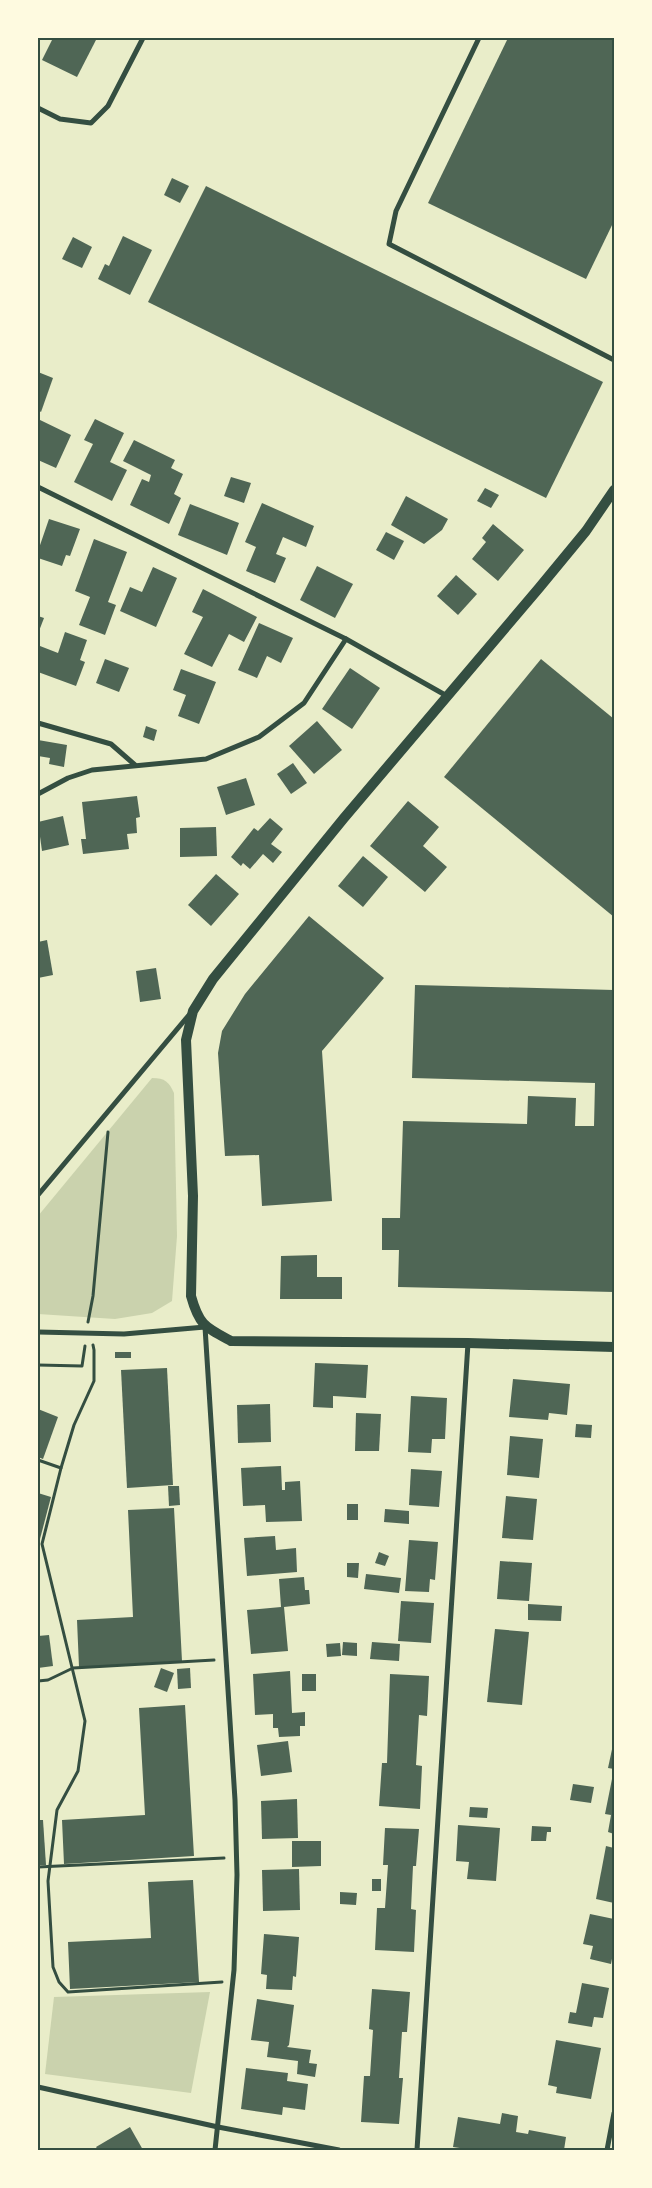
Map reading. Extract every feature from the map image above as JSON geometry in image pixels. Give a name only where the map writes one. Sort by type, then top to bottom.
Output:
[{"type":"main road","points":[[614,490],[580,538],[344,818],[213,980],[193,1011],[186,1040],[193,1196],[191,1296],[195,1312],[205,1327],[231,1341],[468,1343],[614,1347]]},
{"type":"street","points":[[38,108],[60,119],[91,123],[108,106],[143,38]]},
{"type":"street","points":[[479,38],[396,211],[389,244],[614,360]]},
{"type":"street","points":[[38,487],[346,639],[447,696]]},
{"type":"street","points":[[38,794],[68,778],[92,770],[206,759],[259,737],[304,703],[346,639]]},
{"type":"street","points":[[38,723],[111,744],[135,765]]},
{"type":"street","points":[[38,1195],[193,1011]]},
{"type":"street","points":[[38,1332],[124,1334],[205,1327],[237,1857],[232,1982],[215,2150]]},
{"type":"street","points":[[417,2150],[468,1343]]},
{"type":"street","points":[[38,2087],[218,2127],[339,2150]]},
{"type":"street","points":[[607,2150],[614,2113]]},
{"type":"path","points":[[38,1365],[82,1366],[88,1333],[88,1317],[93,1296],[110,1108]]},
{"type":"path","points":[[88,1333],[94,1350],[94,1381],[74,1425],[42,1544],[86,1721],[78,1771],[57,1810],[48,1881],[53,1967],[59,1982],[68,1992],[232,1982]]},
{"type":"path","points":[[38,1460],[61,1468]]},
{"type":"path","points":[[38,1542],[42,1544]]},
{"type":"path","points":[[38,1682],[48,1680],[74,1668],[226,1660]]},
{"type":"path","points":[[38,1868],[237,1857]]},
{"type":"green space","points":[[152,1078],[166,1081],[174,1093],[177,1236],[172,1301],[152,1313],[115,1319],[38,1314],[38,1216]]},
{"type":"green space","points":[[210,1992],[191,2093],[45,2074],[54,1997]]},
{"type":"building","points":[[53,38],[97,38],[77,77],[42,60]]},
{"type":"building","points":[[508,38],[614,38],[614,221],[586,279],[428,203]]},
{"type":"building","points":[[172,178],[189,186],[180,203],[164,195]]},
{"type":"building","points":[[206,186],[603,382],[546,498],[148,302]]},
{"type":"building","points":[[123,236],[152,250],[130,295],[98,279],[105,264],[109,266]]},
{"type":"building","points":[[73,237],[92,247],[82,268],[62,259]]},
{"type":"building","points":[[38,372],[53,378],[41,412],[38,410]]},
{"type":"building","points":[[38,419],[71,435],[56,468],[38,460]]},
{"type":"building","points":[[95,419],[124,433],[110,462],[127,470],[112,501],[74,482],[93,444],[84,440]]},
{"type":"building","points":[[134,440],[175,460],[171,468],[183,474],[174,494],[181,498],[169,524],[130,505],[142,479],[149,482],[151,475],[123,461]]},
{"type":"building","points":[[231,477],[251,483],[244,503],[224,496]]},
{"type":"building","points":[[485,488],[499,495],[491,508],[477,501]]},
{"type":"building","points":[[406,496],[448,519],[442,530],[424,544],[391,525]]},
{"type":"building","points":[[262,503],[314,526],[306,547],[283,537],[276,554],[286,558],[275,583],[246,571],[256,547],[245,542]]},
{"type":"building","points":[[190,504],[239,523],[227,555],[178,535]]},
{"type":"building","points":[[49,519],[80,529],[70,556],[66,555],[62,566],[38,558],[38,551]]},
{"type":"building","points":[[493,524],[524,550],[498,581],[472,559],[486,542],[482,538]]},
{"type":"building","points":[[386,532],[404,541],[394,560],[376,550]]},
{"type":"building","points":[[94,539],[127,552],[108,602],[116,605],[105,635],[79,625],[90,597],[75,591]]},
{"type":"building","points":[[317,566],[353,584],[335,618],[300,600]]},
{"type":"building","points":[[153,567],[177,578],[156,627],[120,611],[130,587],[142,592]]},
{"type":"building","points":[[456,575],[477,594],[458,615],[437,596]]},
{"type":"building","points":[[203,589],[257,617],[244,642],[229,634],[212,667],[184,654],[203,617],[192,612]]},
{"type":"building","points":[[38,616],[44,618],[39,631],[38,630]]},
{"type":"building","points":[[259,623],[293,638],[281,663],[267,656],[257,678],[238,670]]},
{"type":"building","points":[[65,632],[87,640],[80,660],[85,662],[76,686],[38,672],[40,646],[58,653]]},
{"type":"building","points":[[105,659],[129,668],[119,692],[96,683]]},
{"type":"building","points":[[541,659],[614,719],[614,917],[444,777]]},
{"type":"building","points":[[350,668],[380,688],[352,729],[322,709]]},
{"type":"building","points":[[181,669],[216,682],[199,724],[178,716],[186,695],[173,690]]},
{"type":"building","points":[[317,721],[342,750],[314,774],[289,746]]},
{"type":"building","points":[[146,726],[157,730],[154,741],[143,737]]},
{"type":"building","points":[[38,740],[67,745],[64,767],[49,764],[50,758],[38,756]]},
{"type":"building","points":[[293,763],[307,783],[291,794],[277,774]]},
{"type":"building","points":[[246,778],[255,805],[226,815],[217,787]]},
{"type":"building","points":[[137,796],[140,817],[136,818],[137,833],[127,834],[129,849],[83,854],[81,839],[86,839],[82,802]]},
{"type":"building","points":[[408,801],[439,827],[423,846],[447,867],[425,892],[370,846]]},
{"type":"building","points":[[63,816],[69,845],[42,851],[38,822]]},
{"type":"building","points":[[270,818],[283,829],[271,844],[282,852],[273,863],[263,854],[250,869],[243,863],[241,866],[231,857],[254,828],[258,831]]},
{"type":"building","points":[[216,827],[217,856],[180,857],[180,828]]},
{"type":"building","points":[[363,856],[388,877],[363,907],[338,886]]},
{"type":"building","points":[[216,874],[239,894],[211,926],[188,905]]},
{"type":"building","points":[[309,916],[384,978],[322,1051],[332,1201],[262,1206],[259,1155],[225,1156],[218,1053],[222,1031],[245,994]]},
{"type":"building","points":[[47,940],[53,975],[38,978],[38,942]]},
{"type":"building","points":[[156,968],[161,999],[140,1002],[136,971]]},
{"type":"building","points":[[415,985],[614,990],[614,1292],[398,1287],[399,1250],[382,1250],[382,1218],[400,1218],[403,1121],[527,1124],[528,1096],[576,1098],[575,1126],[594,1126],[595,1083],[412,1078]]},
{"type":"building","points":[[317,1255],[317,1277],[342,1277],[342,1299],[280,1299],[281,1256]]},
{"type":"building","points":[[115,1352],[131,1352],[131,1358],[115,1358]]},
{"type":"building","points":[[315,1363],[368,1365],[366,1398],[333,1396],[333,1408],[313,1407]]},
{"type":"building","points":[[167,1368],[173,1485],[127,1488],[121,1370]]},
{"type":"building","points":[[513,1379],[570,1384],[567,1415],[549,1413],[548,1420],[509,1417]]},
{"type":"building","points":[[411,1396],[447,1398],[445,1439],[432,1439],[431,1453],[408,1452]]},
{"type":"building","points":[[270,1404],[271,1442],[238,1443],[237,1405]]},
{"type":"building","points":[[38,1409],[58,1417],[43,1459],[38,1457]]},
{"type":"building","points":[[356,1413],[381,1414],[379,1451],[355,1451]]},
{"type":"building","points":[[576,1424],[592,1425],[591,1438],[575,1437]]},
{"type":"building","points":[[510,1436],[543,1439],[539,1478],[507,1475]]},
{"type":"building","points":[[281,1466],[282,1490],[285,1490],[285,1482],[300,1481],[302,1521],[266,1522],[265,1505],[243,1506],[241,1468]]},
{"type":"building","points":[[411,1469],[442,1471],[439,1507],[409,1505]]},
{"type":"building","points":[[168,1486],[179,1486],[180,1505],[169,1506]]},
{"type":"building","points":[[38,1493],[51,1497],[40,1539],[38,1538]]},
{"type":"building","points":[[506,1496],[537,1499],[533,1540],[502,1538]]},
{"type":"building","points":[[347,1504],[358,1504],[358,1520],[347,1520]]},
{"type":"building","points":[[174,1508],[182,1661],[79,1667],[77,1620],[133,1617],[128,1510]]},
{"type":"building","points":[[385,1509],[409,1511],[409,1524],[384,1522]]},
{"type":"building","points":[[275,1536],[276,1550],[296,1548],[297,1572],[247,1576],[244,1538]]},
{"type":"building","points":[[409,1540],[438,1542],[435,1580],[430,1579],[429,1592],[405,1591]]},
{"type":"building","points":[[379,1552],[389,1556],[385,1566],[375,1563]]},
{"type":"building","points":[[500,1561],[532,1563],[529,1601],[497,1599]]},
{"type":"building","points":[[347,1563],[359,1563],[358,1578],[347,1577]]},
{"type":"building","points":[[366,1574],[401,1578],[399,1593],[364,1589]]},
{"type":"building","points":[[304,1577],[305,1590],[309,1590],[310,1604],[284,1607],[288,1651],[251,1654],[247,1610],[281,1607],[279,1579]]},
{"type":"building","points":[[401,1601],[434,1603],[431,1643],[398,1641]]},
{"type":"building","points":[[528,1604],[562,1606],[561,1621],[528,1620]]},
{"type":"building","points":[[495,1629],[529,1632],[522,1705],[487,1702]]},
{"type":"building","points":[[49,1635],[53,1666],[38,1668],[38,1636]]},
{"type":"building","points":[[343,1642],[357,1643],[357,1656],[342,1655]]},
{"type":"building","points":[[372,1642],[400,1644],[399,1661],[370,1659]]},
{"type":"building","points":[[340,1643],[341,1656],[327,1657],[326,1644]]},
{"type":"building","points":[[161,1668],[174,1673],[167,1692],[154,1687]]},
{"type":"building","points":[[190,1668],[191,1688],[178,1689],[177,1669]]},
{"type":"building","points":[[290,1671],[292,1713],[305,1712],[305,1726],[300,1726],[300,1736],[279,1737],[278,1728],[273,1728],[273,1714],[255,1715],[253,1674]]},
{"type":"building","points":[[302,1674],[316,1674],[316,1691],[302,1691]]},
{"type":"building","points":[[390,1674],[429,1676],[427,1716],[419,1715],[416,1765],[422,1766],[420,1809],[379,1806],[382,1763],[387,1763]]},
{"type":"building","points":[[185,1705],[194,1856],[64,1864],[62,1820],[145,1815],[139,1708]]},
{"type":"building","points":[[614,1740],[614,1769],[608,1768]]},
{"type":"building","points":[[288,1741],[292,1772],[261,1776],[257,1745]]},
{"type":"building","points":[[612,1779],[614,1779],[614,1834],[608,1832],[611,1815],[605,1814]]},
{"type":"building","points":[[573,1784],[594,1787],[591,1803],[570,1800]]},
{"type":"building","points":[[297,1799],[298,1838],[262,1839],[261,1801]]},
{"type":"building","points":[[470,1807],[488,1808],[487,1818],[469,1817]]},
{"type":"building","points":[[38,1820],[43,1820],[46,1865],[38,1865]]},
{"type":"building","points":[[458,1825],[500,1828],[496,1881],[467,1879],[469,1862],[456,1861]]},
{"type":"building","points":[[532,1826],[551,1827],[551,1832],[547,1832],[546,1841],[531,1841]]},
{"type":"building","points":[[385,1828],[419,1829],[416,1866],[413,1866],[411,1909],[416,1910],[414,1952],[375,1950],[377,1908],[385,1908],[388,1865],[383,1865]]},
{"type":"building","points":[[292,1841],[321,1841],[321,1866],[292,1867]]},
{"type":"building","points":[[606,1846],[614,1848],[614,1903],[596,1899]]},
{"type":"building","points":[[299,1869],[300,1910],[263,1911],[262,1870]]},
{"type":"building","points":[[372,1879],[381,1879],[381,1891],[372,1891]]},
{"type":"building","points":[[193,1880],[199,1982],[70,1989],[68,1942],[151,1938],[148,1882]]},
{"type":"building","points":[[340,1892],[357,1893],[356,1905],[340,1904]]},
{"type":"building","points":[[590,1914],[614,1919],[614,1948],[611,1964],[590,1959],[593,1946],[583,1944]]},
{"type":"building","points":[[264,1934],[299,1937],[296,1977],[293,1976],[292,1990],[266,1989],[267,1975],[261,1974]]},
{"type":"building","points":[[582,1983],[609,1988],[603,2018],[594,2017],[592,2027],[568,2023],[570,2012],[576,2013]]},
{"type":"building","points":[[372,1989],[410,1992],[407,2032],[402,2032],[399,2078],[403,2078],[399,2124],[361,2122],[364,2076],[370,2076],[373,2030],[369,2029]]},
{"type":"building","points":[[257,1999],[294,2005],[289,2045],[287,2047],[311,2050],[309,2063],[317,2064],[315,2077],[297,2074],[298,2061],[267,2057],[269,2042],[251,2040]]},
{"type":"building","points":[[556,2040],[601,2048],[591,2099],[556,2093],[557,2087],[548,2085]]},
{"type":"building","points":[[246,2068],[288,2073],[287,2081],[308,2084],[305,2110],[283,2107],[282,2115],[241,2109]]},
{"type":"building","points":[[502,2113],[518,2116],[516,2132],[528,2134],[529,2130],[566,2137],[564,2150],[473,2150],[453,2147],[458,2117],[500,2124]]},
{"type":"building","points":[[130,2127],[143,2150],[98,2150],[96,2147]]}]
